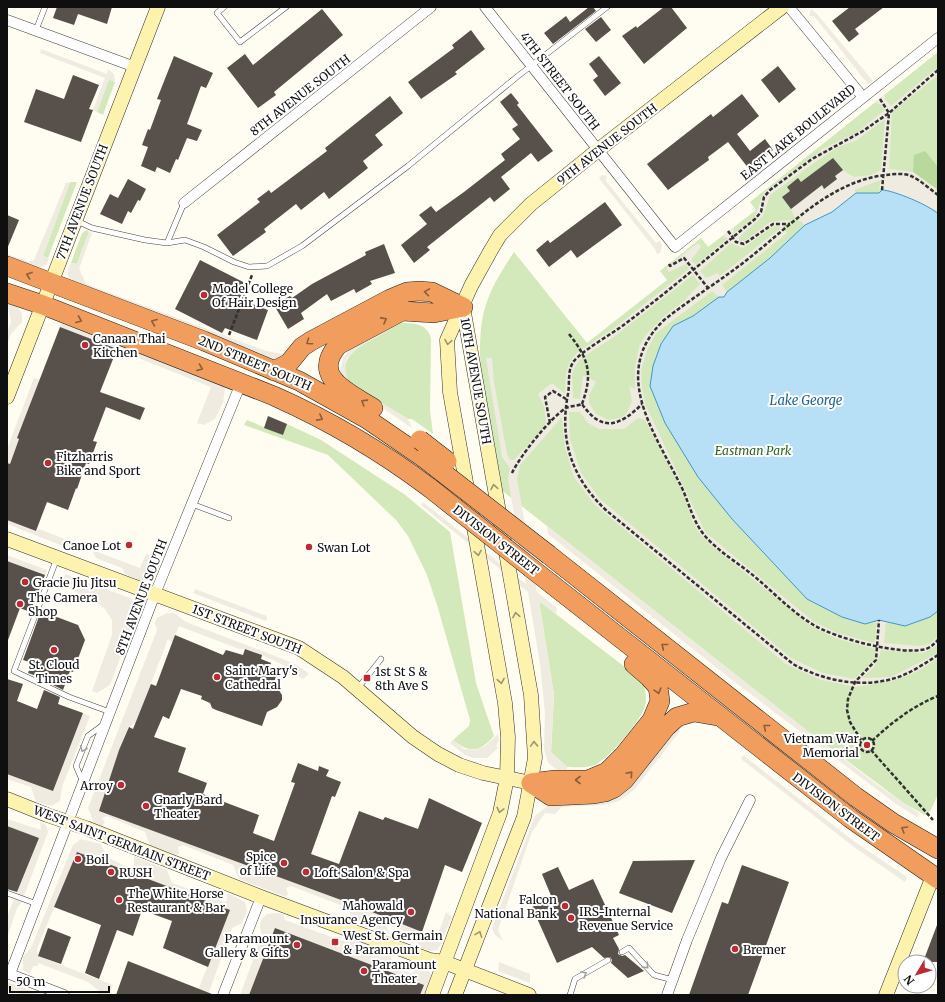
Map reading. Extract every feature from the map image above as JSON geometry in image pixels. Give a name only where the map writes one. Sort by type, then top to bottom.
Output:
[{"type":"highway","name":"2ND STREET SOUTH","points":[[7,266],[204,341],[299,381],[347,407],[424,458],[481,502]]},
{"type":"highway","points":[[274,371],[290,363],[302,347],[311,341],[390,299],[407,292],[432,292],[463,307]]},
{"type":"highway","name":"DIVISION STREET","points":[[7,293],[43,305],[240,383],[299,408],[342,429],[374,448],[430,488],[531,568],[556,594],[719,716],[850,818],[936,878]]},
{"type":"highway","points":[[463,307],[434,313],[402,311],[338,345],[331,353],[328,363],[332,379],[340,387],[420,440],[462,473],[481,502]]},
{"type":"highway","name":"DIVISION STREET","points":[[481,502],[856,797],[893,823],[938,849]]},
{"type":"highway","points":[[531,783],[556,780],[588,780],[607,772],[624,755],[652,720],[660,701],[658,687],[649,677],[556,594]]},
{"type":"highway","points":[[531,783],[551,796],[594,794],[604,792],[614,788],[624,780],[666,727],[677,717],[694,712],[719,716]]},
{"type":"main road","name":"7TH AVENUE SOUTH","points":[[7,397],[52,282],[74,220],[158,7]]},
{"type":"main road","name":"9TH AVENUE SOUTH","points":[[463,307],[474,280],[500,235],[531,204],[782,7]]},
{"type":"main road","name":"10TH AVENUE SOUTH","points":[[432,995],[500,813],[507,778],[508,737],[505,703],[450,392],[447,340],[463,307]]},
{"type":"main road","name":"10TH AVENUE SOUTH","points":[[455,995],[524,816],[535,758],[531,695],[463,307]]},
{"type":"main road","name":"1ST STREET SOUTH","points":[[7,539],[299,648],[322,662],[357,689],[413,737],[438,754],[459,765],[483,773],[531,783]]},
{"type":"main road","name":"WEST SAINT GERMAIN STREET","points":[[7,799],[47,815],[69,821],[261,897],[430,960],[444,962],[529,995]]},
{"type":"main road","points":[[886,995],[936,878]]},
{"type":"street","name":"8TH AVENUE SOUTH","points":[[184,203],[431,7]]},
{"type":"street","name":"4TH STREET SOUTH","points":[[484,7],[675,248]]},
{"type":"street","points":[[789,7],[862,96]]},
{"type":"street","points":[[7,20],[135,67]]},
{"type":"street","name":"EAST LAKE BOULEVARD","points":[[675,248],[862,96],[938,38]]},
{"type":"street","name":"8TH AVENUE SOUTH","points":[[9,973],[69,821],[155,594],[240,383]]},
{"type":"street","points":[[667,995],[687,940],[721,858],[750,800]]},
{"type":"street","points":[[223,995],[261,897]]},
{"type":"street","points":[[9,973],[64,995]]},
{"type":"lane","points":[[36,30],[45,7]]},
{"type":"lane","points":[[224,7],[216,13],[240,42],[286,7]]},
{"type":"lane","points":[[74,220],[92,228],[167,243],[185,240],[204,247],[234,262],[249,267],[267,266],[302,246],[408,166],[607,7]]},
{"type":"lane","points":[[167,243],[184,203]]},
{"type":"lane","points":[[192,504],[229,518]]},
{"type":"lane","points":[[57,557],[14,671],[69,697],[110,712]]},
{"type":"lane","points":[[357,689],[381,659]]},
{"type":"lane","points":[[7,893],[37,904]]},
{"type":"lane","points":[[622,952],[629,948],[654,975],[673,980]]},
{"type":"lane","points":[[570,995],[575,979],[608,960]]},
{"type":"path","points":[[938,70],[889,113],[863,131],[812,159],[770,190],[764,197],[758,215],[694,270],[626,324],[574,360],[571,366],[566,399],[566,434],[571,458],[579,480],[598,504],[786,659],[811,673],[830,679],[855,682],[892,679],[915,669],[938,655]]},
{"type":"path","points":[[880,98],[889,113],[882,190]]},
{"type":"path","points":[[938,195],[910,176],[896,174],[863,179],[843,187],[817,204],[752,256],[664,320],[647,340],[640,356],[638,374],[642,404],[682,487],[694,519],[705,536],[812,624],[836,635],[873,646],[924,650],[932,646],[938,640]]},
{"type":"path","points":[[728,232],[740,244],[744,244],[773,224],[791,224]]},
{"type":"path","points":[[669,264],[670,266],[684,258],[708,288]]},
{"type":"path","points":[[227,340],[255,267]]},
{"type":"path","points":[[569,334],[583,353],[589,371],[587,389],[582,404]]},
{"type":"path","points":[[550,423],[545,397],[553,391],[566,399]]},
{"type":"path","points":[[582,404],[596,419],[603,423],[610,424],[619,423],[626,419],[642,404]]},
{"type":"path","points":[[512,473],[526,452],[550,423],[567,408],[582,404]]},
{"type":"path","points":[[862,740],[850,722],[847,710],[848,699],[855,682],[876,660],[879,620]]},
{"type":"path","points":[[872,740],[897,718],[924,702],[938,696]]},
{"type":"path","points":[[862,740],[866,738],[872,740]]},
{"type":"path","points":[[862,740],[860,745],[861,749],[865,752],[871,750]]},
{"type":"path","points":[[871,750],[873,746],[872,740]]},
{"type":"path","points":[[871,750],[933,820]]},
{"type":"green space","name":"Eastman Park","points":[[938,52],[938,794],[931,810],[925,815],[905,804],[806,730],[500,489],[482,383],[480,341],[484,311],[490,293],[514,252],[587,343],[667,280],[660,271],[701,238],[708,247],[756,210],[750,202]]},
{"type":"green space","points":[[109,79],[115,82],[103,115],[97,112]]},
{"type":"green space","points":[[925,151],[938,167],[938,190],[913,172],[914,155]]},
{"type":"green space","points":[[70,182],[77,182],[48,258],[43,256]]},
{"type":"green space","points":[[87,230],[89,232],[77,264],[71,263],[82,233]]},
{"type":"green space","points":[[401,323],[411,323],[424,327],[431,339],[430,410],[433,434],[412,419],[408,419],[350,384],[345,373],[346,363],[351,354],[370,339]]},
{"type":"green space","points":[[247,420],[283,435],[287,424],[321,440],[404,494],[450,532],[476,683],[494,736],[484,745],[479,748],[470,749],[459,745],[453,740],[469,726],[470,720],[427,575],[408,536],[396,520],[328,455],[244,425]]},
{"type":"green space","points":[[539,601],[643,681],[646,702],[641,715],[629,732],[613,750],[606,757],[592,766],[567,767],[551,752],[554,695]]},
{"type":"shaded area","points":[[811,9],[817,14],[873,81],[866,84],[867,83],[814,16],[809,16]]},
{"type":"shaded area","points":[[41,49],[107,74],[108,69],[114,74],[115,82],[109,80],[97,112],[93,110],[105,78],[40,53]]},
{"type":"shaded area","points":[[938,67],[938,75],[892,112],[889,169],[913,172],[938,190],[938,211],[887,190],[879,190],[881,180],[854,190],[856,193],[832,212],[805,225],[794,216],[791,209],[822,185],[825,189],[837,179],[835,176],[843,170],[854,177],[871,175],[881,170],[885,119],[857,140],[838,147],[770,195],[763,216],[739,237],[739,241],[745,241],[770,222],[790,220],[783,227],[787,233],[722,285],[727,292],[724,297],[719,297],[712,291],[656,333],[647,350],[641,370],[642,388],[646,406],[705,532],[814,622],[838,633],[873,643],[875,641],[877,620],[879,620],[886,622],[884,643],[919,646],[930,644],[938,636],[938,645],[923,653],[881,650],[878,660],[873,668],[862,678],[891,677],[938,653],[938,658],[918,671],[892,681],[856,687],[821,680],[786,664],[594,504],[574,477],[565,448],[562,417],[520,465],[517,479],[537,592],[557,608],[556,614],[539,601],[554,695],[551,752],[567,767],[567,772],[561,773],[548,763],[544,749],[545,714],[540,664],[528,592],[421,505],[423,502],[526,584],[508,479],[510,468],[502,457],[486,358],[492,358],[494,382],[507,454],[510,460],[514,460],[544,427],[546,422],[544,406],[538,394],[552,383],[565,394],[566,374],[570,361],[578,352],[613,329],[689,269],[686,264],[669,272],[666,268],[698,243],[701,247],[691,260],[696,265],[728,238],[723,236],[734,227],[733,234],[755,217],[762,197],[767,190],[825,148],[856,133],[885,110],[880,104],[875,102],[885,94],[885,99],[891,106]],"holes":[[[774,226],[782,227],[720,276],[717,273],[706,278],[700,271],[731,243],[743,248]],[[693,275],[700,284],[684,301],[663,317],[646,335],[639,347],[635,368],[635,389],[629,386],[632,401],[627,413],[621,418],[608,420],[596,414],[589,403],[589,395],[596,382],[583,376],[580,399],[573,398],[572,374],[575,366],[581,358],[611,339]],[[569,412],[580,412],[588,423],[599,429],[624,429],[638,418],[645,420],[684,495],[692,520],[699,533],[712,546],[811,626],[835,638],[875,649],[875,659],[854,679],[823,673],[791,658],[600,499],[581,473],[570,439]]]},
{"type":"shaded area","points":[[602,175],[607,176],[606,181],[656,243],[659,241],[661,242],[662,246],[660,253],[657,254],[655,249],[601,181],[599,178]]},
{"type":"shaded area","points":[[70,182],[43,256],[49,259],[46,265],[38,268],[7,260],[7,254],[29,262],[34,260],[66,183]]},
{"type":"shaded area","points":[[89,232],[92,233],[79,269],[86,284],[266,351],[283,354],[292,343],[296,348],[275,362],[72,281],[68,276],[68,269],[71,263],[77,264]]},
{"type":"shaded area","points":[[7,301],[17,306],[22,314],[22,322],[11,334],[7,345],[7,333],[11,322]]},
{"type":"shaded area","points":[[62,321],[217,381],[225,388],[223,403],[215,419],[204,425],[197,423],[211,387],[60,327]]},
{"type":"shaded area","points":[[400,322],[401,323],[356,349],[347,358],[345,363],[347,380],[350,384],[408,419],[412,428],[371,400],[342,378],[340,371],[343,358],[351,348]]},
{"type":"shaded area","points":[[34,378],[40,380],[17,438],[19,439],[10,464],[7,466],[7,449]]},
{"type":"shaded area","points":[[7,520],[36,531],[39,529],[80,545],[73,550],[7,524]]},
{"type":"shaded area","points":[[547,526],[806,730],[879,786],[920,814],[917,817],[896,804],[732,680],[548,534]]},
{"type":"shaded area","points":[[92,550],[140,568],[146,554],[154,557],[160,563],[157,574],[152,579],[141,581],[125,574],[122,568],[96,558]]},
{"type":"shaded area","points":[[7,555],[47,570],[45,575],[7,561]]},
{"type":"shaded area","points":[[65,574],[130,598],[139,608],[110,685],[97,693],[92,691],[112,635],[112,620],[105,609],[99,604],[63,585]]},
{"type":"shaded area","points":[[195,589],[267,616],[267,619],[266,621],[193,593]]},
{"type":"shaded area","points":[[167,613],[174,613],[186,622],[283,659],[299,666],[309,674],[303,679],[296,675],[296,671],[262,655],[246,649],[239,649],[179,626],[172,643],[168,639],[136,722],[129,727],[119,750],[99,811],[352,904],[437,937],[446,912],[452,917],[438,950],[431,951],[419,947],[414,934],[388,925],[386,926],[389,933],[387,934],[353,922],[348,908],[291,886],[286,888],[288,894],[286,897],[239,879],[233,865],[183,845],[178,847],[179,854],[176,855],[150,846],[145,832],[107,816],[102,818],[105,823],[101,826],[94,823],[88,808],[157,630],[155,623],[157,618]]},
{"type":"shaded area","points":[[83,713],[90,716],[62,787],[60,801],[51,806],[36,802],[31,787],[7,779],[7,774]]},
{"type":"shaded area","points":[[677,727],[680,731],[634,790],[619,801],[604,805],[562,807],[555,814],[545,813],[532,832],[498,930],[503,941],[495,935],[492,928],[535,816],[550,804],[616,797],[632,786]]},
{"type":"shaded area","points":[[498,734],[499,741],[496,746],[498,748],[487,758],[473,758],[465,755],[450,743],[453,740],[464,749],[475,750],[485,746]]},
{"type":"shaded area","points":[[743,755],[855,842],[907,877],[905,882],[854,847],[741,759]]},
{"type":"shaded area","points":[[7,819],[41,830],[40,822],[46,825],[48,832],[24,896],[17,893],[39,838],[7,826]]},
{"type":"shaded area","points":[[81,839],[101,844],[107,857],[129,868],[134,865],[134,856],[167,870],[172,883],[225,902],[227,901],[227,893],[245,902],[247,911],[242,923],[232,928],[208,995],[196,995],[230,910],[77,852],[37,949],[38,956],[113,985],[109,995],[98,995],[99,991],[88,982],[38,963],[38,966],[33,966],[30,974],[23,970],[23,957],[31,948],[73,845]]},
{"type":"shaded area","points":[[14,899],[22,902],[17,908],[7,938],[7,917]]},
{"type":"shaded area","points":[[267,914],[283,914],[285,920],[342,941],[347,938],[388,952],[396,967],[410,973],[414,972],[414,965],[418,964],[427,969],[431,974],[431,979],[425,995],[420,995],[424,985],[275,928],[249,995],[240,995],[262,936],[260,928],[261,920]]},
{"type":"shaded area","points":[[499,962],[530,974],[530,983],[498,971]]},
{"type":"shaded area","points":[[7,982],[39,995],[23,995],[7,989]]},
{"type":"water","name":"Lake George","points":[[882,190],[912,199],[938,214],[938,611],[930,617],[905,626],[879,620],[865,624],[842,617],[807,599],[732,519],[698,477],[665,423],[650,386],[653,366],[661,344],[673,326],[693,316],[719,297],[724,297],[727,292],[770,258],[805,225],[832,212],[856,193],[879,193]]},
{"type":"building","points":[[57,7],[112,7],[107,24],[78,14],[74,25],[53,18]]},
{"type":"building","points":[[589,7],[593,7],[596,11],[553,44],[544,33],[566,16],[570,22]]},
{"type":"building","points":[[664,7],[671,7],[687,28],[644,64],[622,36],[636,26],[637,28]]},
{"type":"building","points":[[850,7],[884,7],[855,29],[859,34],[849,42],[832,21]]},
{"type":"building","points":[[322,9],[343,35],[274,92],[276,95],[258,108],[227,68],[245,54],[253,65]]},
{"type":"building","points":[[601,17],[611,30],[596,42],[585,29]]},
{"type":"building","points":[[471,30],[485,49],[455,72],[457,74],[421,99],[408,82],[454,48],[452,45]]},
{"type":"building","points":[[174,56],[213,73],[206,88],[201,86],[187,124],[202,130],[197,141],[187,138],[178,160],[176,159],[170,173],[157,167],[155,172],[141,166],[148,147],[142,145],[148,129],[150,130],[161,100],[157,99]]},
{"type":"building","points":[[599,56],[621,83],[605,96],[593,80],[598,76],[589,64]]},
{"type":"building","points":[[778,66],[796,89],[779,103],[761,80]]},
{"type":"building","points":[[73,75],[99,85],[89,109],[93,110],[81,142],[24,122],[36,89],[64,99]]},
{"type":"building","points":[[511,93],[519,103],[517,105],[553,151],[538,162],[531,153],[501,177],[510,189],[494,202],[490,197],[427,247],[430,250],[414,263],[401,245],[427,224],[419,215],[431,206],[436,212],[464,192],[505,160],[501,154],[520,139],[512,129],[518,125],[500,102]]},
{"type":"building","points":[[742,94],[759,116],[737,134],[750,151],[765,139],[773,150],[749,169],[728,142],[708,157],[709,160],[668,190],[647,164],[711,114],[713,117]]},
{"type":"building","points":[[390,96],[403,113],[375,135],[383,145],[363,161],[368,168],[329,199],[324,192],[301,210],[296,204],[264,229],[266,232],[233,256],[217,235],[260,202],[257,199],[269,190],[271,193],[327,151],[325,148]]},
{"type":"building","points":[[833,158],[843,170],[835,176],[837,179],[824,189],[822,185],[791,209],[782,197],[790,191],[787,187],[798,178],[801,182]]},
{"type":"building","points":[[128,179],[146,189],[140,201],[138,200],[131,213],[128,211],[122,224],[100,214],[110,194],[118,198]]},
{"type":"building","points":[[605,202],[622,225],[577,258],[571,250],[549,267],[536,250],[548,240],[550,243]]},
{"type":"building","points":[[7,215],[19,220],[7,249]]},
{"type":"building","points":[[384,244],[395,273],[370,281],[372,284],[356,293],[354,289],[331,301],[327,294],[301,313],[304,319],[288,329],[274,305],[290,296],[292,298],[312,284],[366,255],[365,252]]},
{"type":"building","points":[[200,260],[247,284],[239,299],[268,310],[257,340],[225,328],[222,333],[175,309]]},
{"type":"building","points":[[60,327],[117,349],[100,392],[145,408],[140,420],[106,407],[93,441],[97,442],[89,464],[86,463],[68,510],[47,502],[36,531],[7,520],[7,463],[10,464],[19,439],[17,438]]},
{"type":"building","points":[[268,416],[287,424],[283,435],[264,428]]},
{"type":"building","name":"Gracie Jiu Jitsu","points":[[7,561],[45,575],[30,612],[20,608],[8,640]]},
{"type":"building","name":"St. Cloud Times","points":[[41,611],[78,625],[85,640],[73,672],[70,671],[63,690],[47,682],[48,680],[28,673],[32,663],[23,660]]},
{"type":"building","points":[[175,635],[223,655],[226,650],[243,655],[245,649],[262,655],[261,659],[271,663],[269,669],[277,673],[274,683],[282,695],[282,700],[277,707],[267,712],[262,726],[216,710],[212,708],[210,703],[201,699],[202,696],[181,689],[169,719],[163,716],[154,737],[186,748],[178,772],[207,783],[203,794],[259,815],[253,833],[274,841],[295,783],[291,782],[298,763],[318,771],[319,766],[329,770],[326,776],[341,782],[335,797],[332,796],[311,854],[339,864],[359,811],[383,820],[385,817],[418,829],[429,798],[482,823],[462,872],[445,865],[422,932],[352,904],[99,811],[119,750],[129,727],[133,729],[151,684],[156,686]]},
{"type":"building","points":[[7,679],[23,684],[17,701],[37,709],[44,690],[60,697],[58,704],[83,713],[53,791],[7,774]]},
{"type":"building","points":[[7,826],[39,838],[17,892],[7,889]]},
{"type":"building","points":[[77,852],[230,910],[208,967],[163,948],[172,921],[142,910],[133,936],[117,930],[99,979],[85,973],[101,925],[54,907]]},
{"type":"building","points":[[695,860],[672,913],[619,893],[633,861]]},
{"type":"building","name":"Bremer","points":[[742,865],[789,882],[748,995],[689,995],[722,902],[728,904]]},
{"type":"building","points":[[558,867],[569,890],[593,879],[619,935],[613,938],[619,949],[618,954],[622,956],[625,955],[644,971],[628,978],[611,963],[612,960],[610,957],[604,958],[592,947],[557,963],[532,907],[552,898],[542,874]]},
{"type":"building","points":[[937,925],[938,962],[937,954],[926,954]]},
{"type":"building","points":[[48,928],[71,937],[61,964],[38,956]]},
{"type":"building","points":[[275,928],[424,985],[420,995],[249,995]]},
{"type":"building","points":[[128,961],[212,994],[212,995],[116,995]]},
{"type":"place","name":"Model College Of Hair Design","points":[[204,295]]},
{"type":"place","name":"Canaan Thai Kitchen","points":[[85,345]]},
{"type":"place","name":"Fitzharris Bike and Sport","points":[[48,463]]},
{"type":"place","name":"Canoe Lot","points":[[129,545]]},
{"type":"place","name":"Swan Lot","points":[[309,547]]},
{"type":"place","name":"Gracie Jiu Jitsu","points":[[25,582]]},
{"type":"place","name":"The Camera Shop","points":[[20,604]]},
{"type":"place","name":"St. Cloud Times","points":[[54,650]]},
{"type":"place","name":"Saint Mary's Cathedral","points":[[217,677]]},
{"type":"place","name":"1st St S & 8th Ave S","points":[[367,678]]},
{"type":"place","name":"Vietnam War Memorial","points":[[867,745]]},
{"type":"place","name":"Arroy","points":[[121,785]]},
{"type":"place","name":"Gnarly Bard Theater","points":[[146,806]]},
{"type":"place","name":"Boil","points":[[78,859]]},
{"type":"place","name":"Spice of Life","points":[[284,863]]},
{"type":"place","name":"RUSH","points":[[111,872]]},
{"type":"place","name":"Loft Salon & Spa","points":[[306,872]]},
{"type":"place","name":"The White Horse Restaurant & Bar","points":[[119,900]]},
{"type":"place","name":"Falcon National Bank","points":[[565,906]]},
{"type":"place","name":"Mahowald Insurance Agency","points":[[411,912]]},
{"type":"place","name":"IRS-Internal Revenue Service","points":[[571,918]]},
{"type":"place","name":"West St. Germain & Paramount","points":[[335,942]]},
{"type":"place","name":"Paramount Gallery & Gifts","points":[[297,945]]},
{"type":"place","name":"Bremer","points":[[735,949]]},
{"type":"place","name":"Paramount Theater","points":[[364,971]]}]
